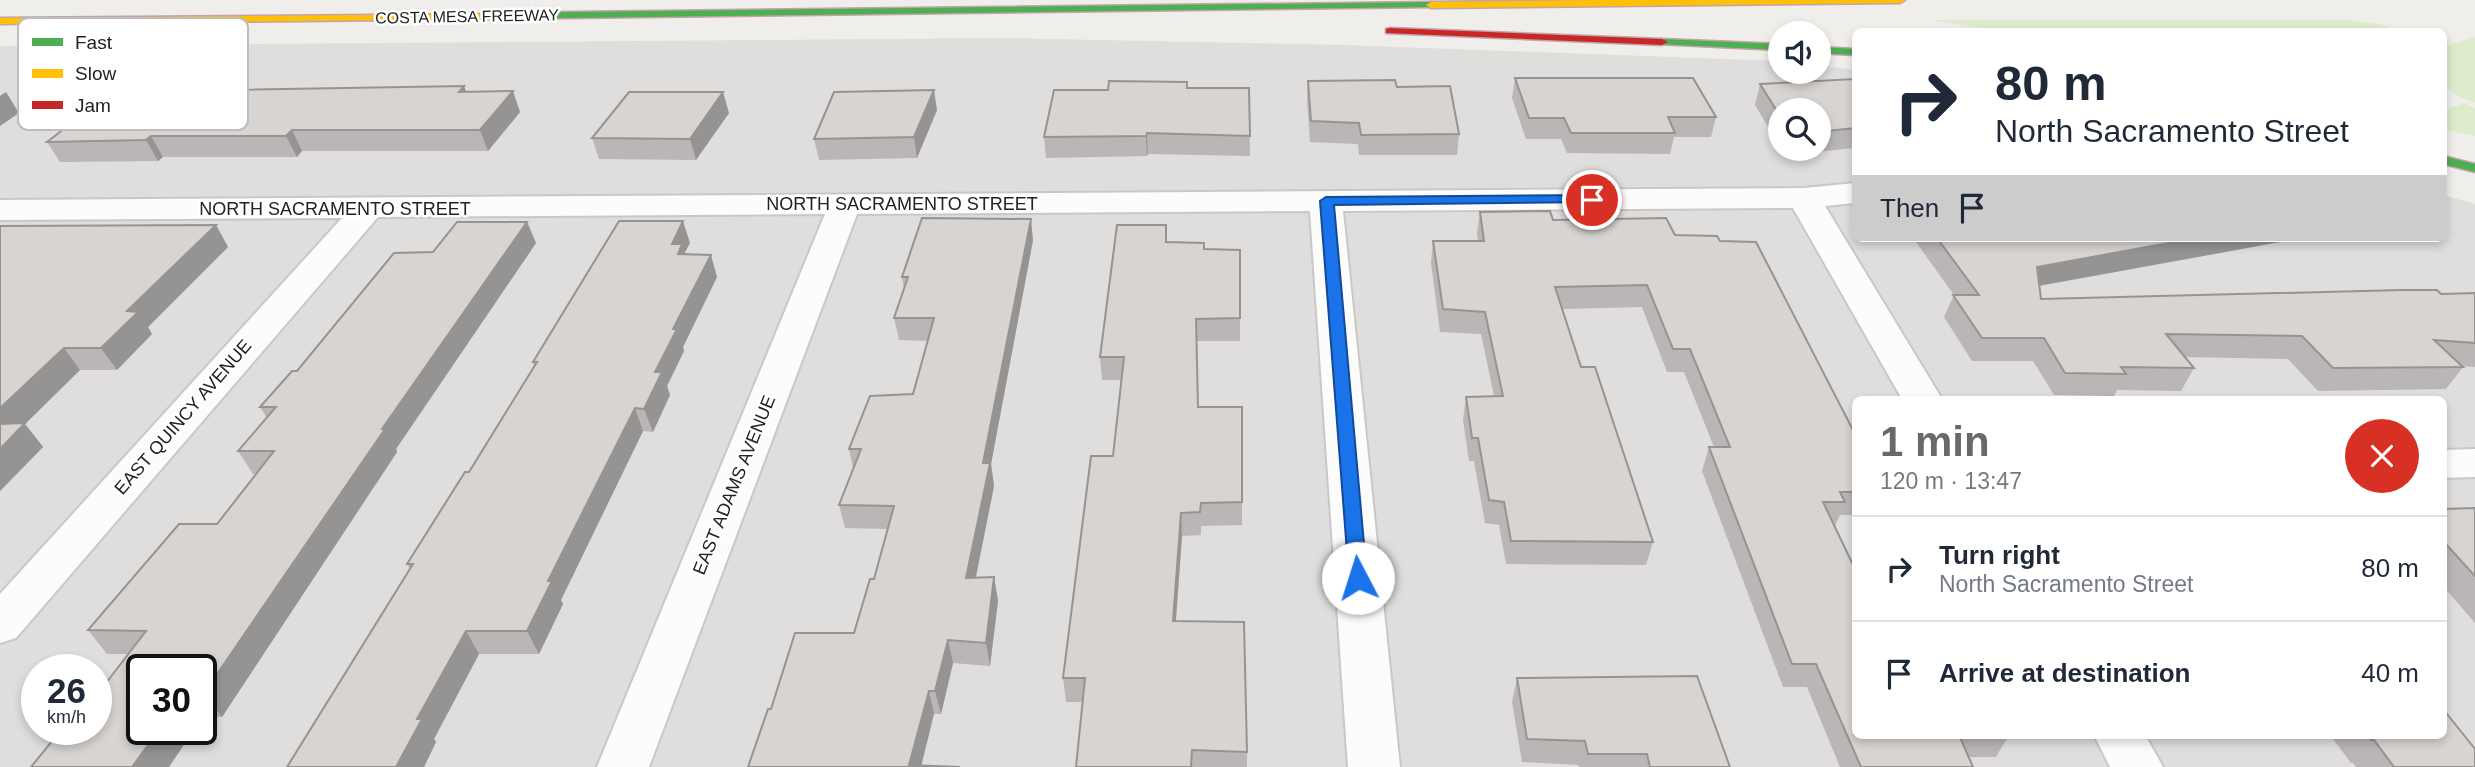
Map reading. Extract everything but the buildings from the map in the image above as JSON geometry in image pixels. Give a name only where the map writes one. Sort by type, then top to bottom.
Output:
[{"type":"highway","name":"COSTA MESA FREEWAY","points":[[248,20],[1900,0]]},
{"type":"highway","points":[[912,13],[1201,24]]},
{"type":"highway","name":"COSTA MESA FREEWAY","points":[[0,22],[18,22]]},
{"type":"highway","points":[[1380,31],[1768,47]]},
{"type":"highway","points":[[1831,51],[1852,52]]},
{"type":"highway","points":[[2447,161],[2475,168]]},
{"type":"street","name":"NORTH SACRAMENTO STREET","points":[[0,211],[1804,198],[1852,193]]},
{"type":"street","points":[[1804,198],[1920,396]]},
{"type":"street","points":[[1326,201],[1374,767]]},
{"type":"street","name":"EAST ADAMS AVENUE","points":[[623,767],[845,204]]},
{"type":"street","name":"EAST QUINCY AVENUE","points":[[0,625],[367,210]]},
{"type":"street","points":[[2447,464],[2475,463]]},
{"type":"street","points":[[2121,739],[2137,767]]},
{"type":"shaded area","points":[[1005,38],[1345,45],[1768,61],[1768,84],[1831,84],[1831,67],[1852,70],[1852,242],[2447,242],[2447,196],[2475,204],[2475,767],[0,767],[0,46],[18,46],[18,130],[248,130],[248,44]]},
{"type":"green space","points":[[1931,20],[2348,20],[2390,28],[1981,28]]},
{"type":"green space","points":[[2475,37],[2475,103],[2447,88],[2447,46]]},
{"type":"green space","points":[[2465,103],[2475,108],[2475,136],[2447,130],[2447,109]]},
{"type":"traffic: fast","points":[[490,16],[1431,5]]},
{"type":"traffic: fast","points":[[1662,42],[1768,46]]},
{"type":"traffic: fast","points":[[1831,51],[1852,52]]},
{"type":"traffic: fast","points":[[2447,161],[2475,168]]},
{"type":"traffic: slow","points":[[1431,5],[1900,0]]},
{"type":"traffic: slow","points":[[248,18],[490,16]]},
{"type":"traffic: slow","points":[[0,21],[18,21]]},
{"type":"traffic: jam","points":[[1390,31],[1662,42]]},
{"type":"route","points":[[1358,578],[1326,201],[1592,200]]}]
